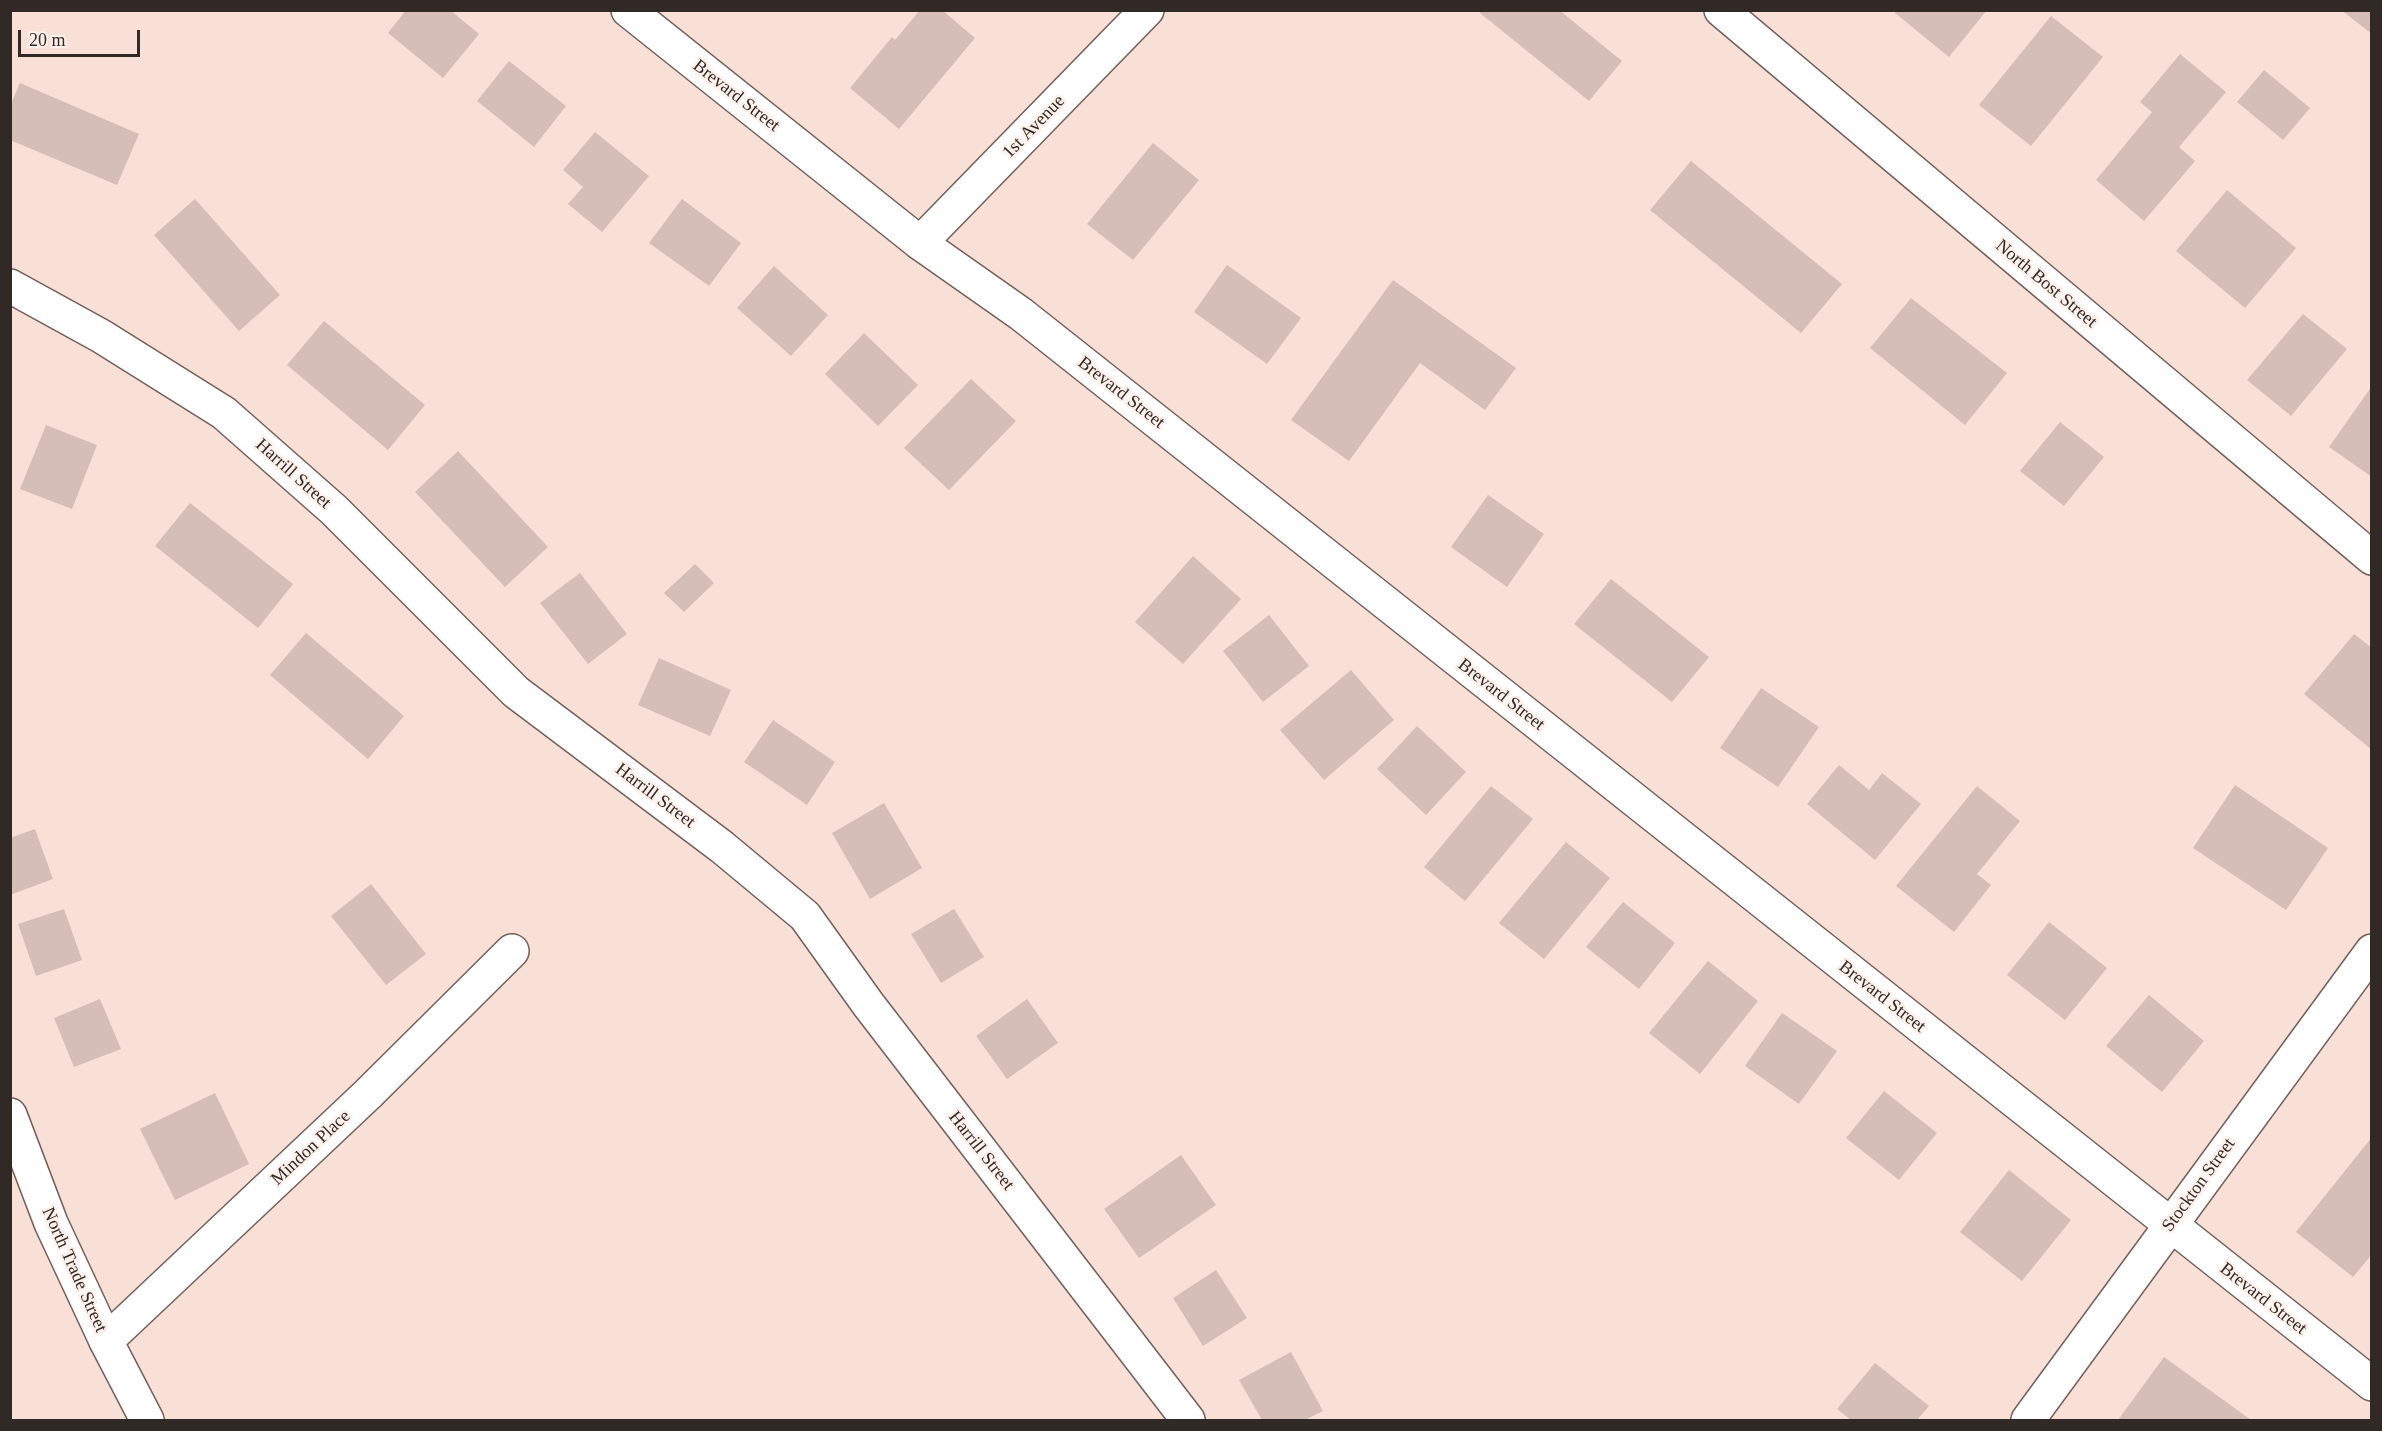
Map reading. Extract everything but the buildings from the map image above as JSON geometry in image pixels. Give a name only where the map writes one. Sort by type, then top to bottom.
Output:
[{"type":"street","name":"Brevard Street","points":[[628,10],[921,243],[1021,314],[2169,1226],[2372,1384]]},
{"type":"street","name":"1st Avenue","points":[[921,243],[1147,10]]},
{"type":"street","name":"North Bost Street","points":[[1721,10],[2372,558]]},
{"type":"street","name":"Harrill Street","points":[[10,286],[101,336],[224,413],[334,510],[516,692],[722,847],[805,916],[875,1013],[1188,1420]]},
{"type":"street","name":"Mindon Place","points":[[106,1341],[368,1094],[512,951]]},
{"type":"street","name":"Stockton Street","points":[[2028,1420],[2372,951]]},
{"type":"street","name":"North Trade Street","points":[[10,1115],[51,1223],[106,1341],[147,1420]]}]
